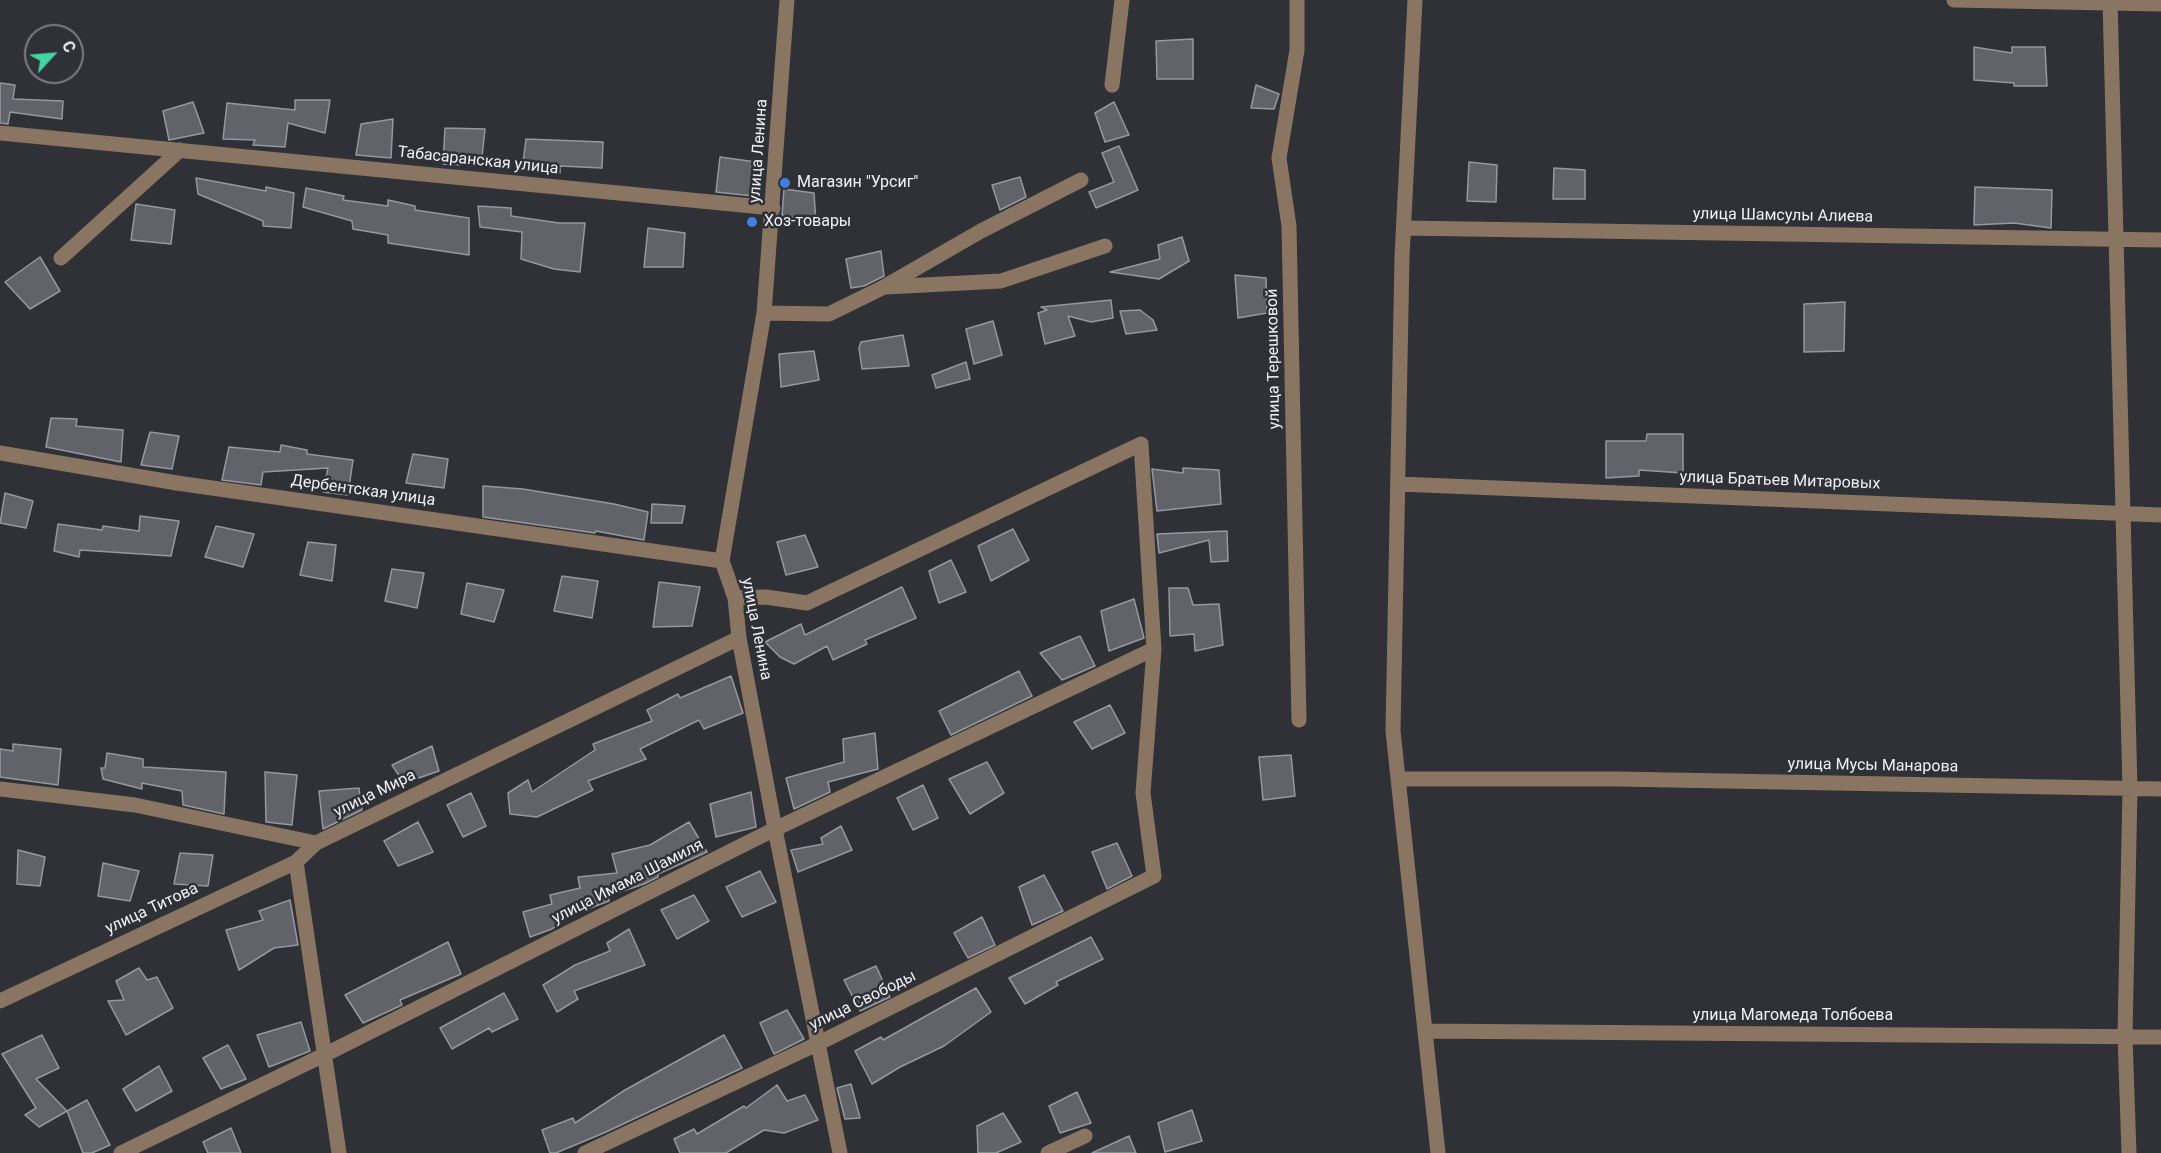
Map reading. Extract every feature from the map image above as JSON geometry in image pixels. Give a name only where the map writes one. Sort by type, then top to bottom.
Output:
[{"type":"street","name":"улица Ленина","points":[[786,0],[764,313],[722,561],[735,598],[739,638],[775,829],[840,1153]]},
{"type":"street","points":[[1112,85],[1122,0]]},
{"type":"street","name":"улица Терешковой","points":[[1297,0],[1297,50],[1279,158],[1289,226],[1299,720]]},
{"type":"street","points":[[1415,0],[1404,228],[1393,732],[1438,1153]]},
{"type":"street","points":[[1954,0],[2161,4]]},
{"type":"street","points":[[2110,2],[2130,789],[2125,1036],[2129,1153]]},
{"type":"street","name":"Табасаранская улица","points":[[0,133],[773,208]]},
{"type":"street","points":[[61,258],[180,150]]},
{"type":"street","points":[[764,313],[829,314],[882,288],[981,231],[1081,180]]},
{"type":"street","name":"улица Шамсулы Алиева","points":[[1404,228],[2161,240]]},
{"type":"street","points":[[882,288],[1001,280],[1105,246]]},
{"type":"street","points":[[735,598],[766,597],[807,603],[1141,444],[1154,649]]},
{"type":"street","name":"Дербентская улица","points":[[0,453],[177,483],[722,561]]},
{"type":"street","name":"улица Братьев Митаровых","points":[[1398,484],[2161,515]]},
{"type":"street","name":"улица Мира","points":[[316,843],[739,638]]},
{"type":"street","name":"улица Имама Шамиля","points":[[122,1153],[326,1054],[775,829],[1154,649]]},
{"type":"street","name":"улица Свободы","points":[[585,1153],[819,1043],[1154,876],[1143,793],[1154,649]]},
{"type":"street","name":"улица Мусы Манарова","points":[[1398,779],[1617,779],[2161,789]]},
{"type":"street","points":[[0,789],[135,805],[316,843]]},
{"type":"street","name":"улица Титова","points":[[0,1000],[296,862],[316,843]]},
{"type":"street","points":[[296,862],[339,1153]]},
{"type":"street","name":"улица Магомеда Толбоева","points":[[1426,1031],[2161,1037]]},
{"type":"street","points":[[1048,1153],[1085,1136]]},
{"type":"building","points":[[1193,39],[1193,79],[1157,79],[1156,41]]},
{"type":"building","points":[[1974,47],[2012,53],[2012,47],[2045,47],[2047,86],[2014,86],[2014,83],[1974,80]]},
{"type":"building","points":[[0,83],[15,85],[13,99],[63,101],[62,119],[10,112],[8,124],[0,123]]},
{"type":"building","points":[[1256,85],[1279,94],[1274,109],[1251,108]]},
{"type":"building","points":[[295,100],[330,100],[325,133],[288,123],[285,147],[253,145],[255,140],[223,139],[227,103],[295,110]]},
{"type":"building","points":[[193,102],[204,133],[169,140],[163,111]]},
{"type":"building","points":[[1114,102],[1129,135],[1105,142],[1095,113]]},
{"type":"building","points":[[393,119],[391,158],[356,155],[361,124]]},
{"type":"building","points":[[445,128],[485,129],[481,166],[443,164]]},
{"type":"building","points":[[526,139],[603,142],[602,168],[560,166],[560,173],[522,170]]},
{"type":"building","points":[[1119,146],[1138,190],[1096,208],[1089,192],[1114,182],[1102,153]]},
{"type":"building","points":[[720,157],[756,162],[753,196],[716,192]]},
{"type":"building","points":[[1469,162],[1497,165],[1496,202],[1467,201]]},
{"type":"building","points":[[1554,168],[1585,170],[1585,199],[1553,199]]},
{"type":"building","points":[[1020,177],[1026,197],[1000,210],[992,185]]},
{"type":"building","points":[[196,178],[266,191],[266,187],[294,193],[291,228],[263,226],[263,221],[198,194]]},
{"type":"building","points":[[1975,187],[2052,190],[2051,228],[2014,223],[1974,225]]},
{"type":"building","points":[[306,188],[344,196],[343,200],[388,206],[388,200],[415,206],[415,210],[469,218],[469,255],[388,243],[388,235],[353,229],[352,221],[303,207]]},
{"type":"building","points":[[784,189],[814,193],[816,223],[782,215]]},
{"type":"building","points":[[136,204],[175,210],[171,244],[131,240]]},
{"type":"building","points":[[478,206],[511,208],[511,216],[559,223],[585,223],[580,272],[554,269],[521,259],[522,232],[480,227]]},
{"type":"building","points":[[648,228],[685,233],[683,267],[644,267]]},
{"type":"building","points":[[1182,237],[1189,261],[1159,279],[1110,272],[1160,259],[1158,245]]},
{"type":"building","points":[[881,251],[884,276],[864,286],[851,288],[846,259]]},
{"type":"building","points":[[40,257],[60,291],[30,309],[5,282]]},
{"type":"building","points":[[1235,275],[1266,278],[1267,313],[1238,318]]},
{"type":"building","points":[[1111,300],[1113,318],[1091,322],[1068,316],[1075,336],[1045,344],[1038,313],[1047,310],[1041,307]]},
{"type":"building","points":[[1845,302],[1844,351],[1804,352],[1804,304]]},
{"type":"building","points":[[1140,310],[1153,320],[1157,330],[1126,334],[1120,311]]},
{"type":"building","points":[[993,321],[1002,355],[974,364],[966,329]]},
{"type":"building","points":[[903,335],[909,366],[862,369],[859,348],[861,342]]},
{"type":"building","points":[[814,351],[819,380],[781,387],[779,354]]},
{"type":"building","points":[[966,362],[970,379],[936,388],[932,375]]},
{"type":"building","points":[[51,418],[77,419],[76,426],[123,430],[121,462],[46,447]]},
{"type":"building","points":[[150,432],[179,436],[172,469],[141,465]]},
{"type":"building","points":[[1647,434],[1683,434],[1683,473],[1639,470],[1639,476],[1606,478],[1606,441],[1646,441]]},
{"type":"building","points":[[281,445],[307,450],[307,454],[353,460],[348,495],[323,492],[328,468],[263,472],[261,485],[222,480],[229,447],[280,452]]},
{"type":"building","points":[[413,454],[448,459],[444,488],[406,483]]},
{"type":"building","points":[[1183,468],[1219,470],[1221,504],[1157,511],[1152,469],[1183,473]]},
{"type":"building","points":[[483,486],[523,489],[648,512],[644,540],[596,531],[595,533],[483,517]]},
{"type":"building","points":[[5,493],[33,501],[26,528],[0,523]]},
{"type":"building","points":[[652,504],[685,506],[682,523],[651,523]]},
{"type":"building","points":[[140,516],[179,521],[171,556],[80,550],[79,557],[54,551],[58,524],[102,530],[103,526],[139,531]]},
{"type":"building","points":[[216,526],[254,534],[243,567],[205,557]]},
{"type":"building","points":[[1013,529],[1029,560],[991,581],[978,546]]},
{"type":"building","points":[[1227,531],[1228,561],[1211,562],[1209,540],[1159,553],[1157,534]]},
{"type":"building","points":[[805,535],[818,567],[786,575],[777,542]]},
{"type":"building","points":[[308,542],[336,545],[332,581],[300,575]]},
{"type":"building","points":[[951,560],[966,592],[939,603],[929,571]]},
{"type":"building","points":[[392,569],[424,573],[417,608],[385,601]]},
{"type":"building","points":[[562,576],[598,581],[592,618],[554,611]]},
{"type":"building","points":[[659,582],[700,587],[692,626],[653,627]]},
{"type":"building","points":[[467,583],[504,590],[494,622],[461,614]]},
{"type":"building","points":[[902,587],[916,618],[865,640],[867,644],[833,660],[827,646],[794,664],[780,657],[765,642],[801,624],[805,635]]},
{"type":"building","points":[[1169,588],[1188,588],[1193,605],[1219,604],[1223,645],[1195,651],[1194,634],[1170,636]]},
{"type":"building","points":[[1134,599],[1144,638],[1109,651],[1101,611]]},
{"type":"building","points":[[1080,636],[1095,666],[1062,680],[1040,653]]},
{"type":"building","points":[[1019,671],[1032,696],[951,735],[939,711]]},
{"type":"building","points":[[731,676],[743,713],[704,729],[699,720],[640,749],[646,759],[588,781],[593,790],[537,817],[510,814],[508,793],[528,780],[532,792],[595,750],[593,744],[652,721],[647,710],[678,694],[680,698]]},
{"type":"building","points":[[1110,705],[1125,733],[1092,749],[1074,722]]},
{"type":"building","points":[[875,733],[878,769],[828,782],[830,792],[794,809],[786,778],[844,762],[843,739]]},
{"type":"building","points":[[13,744],[61,749],[58,785],[0,777],[0,749],[13,751]]},
{"type":"building","points":[[432,746],[439,771],[404,783],[392,765]]},
{"type":"building","points":[[107,753],[143,759],[143,767],[226,772],[224,814],[183,805],[182,791],[142,783],[142,789],[103,779],[101,768],[105,768]]},
{"type":"building","points":[[1291,755],[1295,796],[1263,800],[1259,757]]},
{"type":"building","points":[[987,762],[1004,793],[970,814],[949,779]]},
{"type":"building","points":[[265,772],[297,775],[292,825],[266,822]]},
{"type":"building","points":[[923,785],[938,818],[913,830],[897,798]]},
{"type":"building","points":[[359,788],[362,810],[323,829],[319,791]]},
{"type":"building","points":[[751,792],[756,827],[716,837],[710,804]]},
{"type":"building","points":[[471,793],[486,826],[463,837],[447,805]]},
{"type":"building","points":[[418,822],[433,852],[398,866],[384,841]]},
{"type":"building","points":[[689,822],[707,852],[658,874],[658,877],[644,884],[608,896],[609,901],[569,916],[552,929],[530,937],[523,912],[552,904],[550,895],[580,888],[578,877],[617,873],[612,854],[650,845]]},
{"type":"building","points":[[841,826],[852,850],[798,872],[791,850],[823,844],[821,838]]},
{"type":"building","points":[[1117,843],[1132,876],[1107,889],[1092,852]]},
{"type":"building","points":[[18,850],[45,857],[40,886],[17,884]]},
{"type":"building","points":[[180,853],[213,855],[208,886],[174,884]]},
{"type":"building","points":[[103,863],[139,871],[130,901],[98,896]]},
{"type":"building","points":[[760,871],[776,902],[742,917],[726,887]]},
{"type":"building","points":[[1044,875],[1063,911],[1032,925],[1019,887]]},
{"type":"building","points":[[694,895],[709,921],[677,939],[661,910]]},
{"type":"building","points":[[290,900],[298,945],[274,948],[239,970],[226,930],[263,920],[259,911]]},
{"type":"building","points":[[982,917],[995,945],[968,958],[954,933]]},
{"type":"building","points":[[629,929],[645,965],[574,991],[578,999],[557,1012],[543,985],[575,965],[610,951],[607,943]]},
{"type":"building","points":[[1091,937],[1103,959],[1056,982],[1058,985],[1025,1004],[1009,978]]},
{"type":"building","points":[[448,942],[461,974],[400,1000],[402,1005],[363,1023],[345,995]]},
{"type":"building","points":[[876,966],[890,997],[860,1011],[844,980]]},
{"type":"building","points":[[139,968],[147,980],[157,977],[173,1008],[126,1035],[108,1001],[124,1000],[116,981]]},
{"type":"building","points":[[976,988],[991,1012],[944,1046],[900,1067],[872,1084],[855,1051],[881,1037],[883,1040]]},
{"type":"building","points":[[504,993],[518,1019],[492,1032],[489,1028],[452,1049],[440,1028]]},
{"type":"building","points":[[787,1010],[804,1039],[774,1054],[760,1023]]},
{"type":"building","points":[[301,1022],[310,1051],[269,1067],[257,1035]]},
{"type":"building","points":[[42,1035],[59,1068],[36,1079],[67,1111],[39,1127],[25,1115],[36,1108],[2,1054]]},
{"type":"building","points":[[724,1035],[742,1068],[606,1132],[556,1153],[550,1153],[542,1130],[573,1118],[575,1123],[625,1090]]},
{"type":"building","points":[[228,1045],[246,1079],[221,1089],[203,1058]]},
{"type":"building","points":[[159,1066],[172,1091],[136,1111],[123,1089]]},
{"type":"building","points":[[851,1084],[860,1118],[845,1119],[837,1088]]},
{"type":"building","points":[[777,1085],[787,1101],[805,1095],[818,1120],[784,1133],[764,1130],[726,1153],[680,1153],[674,1139],[694,1129],[697,1134],[744,1106],[746,1108]]},
{"type":"building","points":[[1077,1092],[1091,1123],[1060,1133],[1049,1106]]},
{"type":"building","points":[[87,1100],[110,1145],[92,1153],[83,1153],[67,1111]]},
{"type":"building","points":[[1192,1110],[1202,1141],[1165,1152],[1158,1123]]},
{"type":"building","points":[[1003,1113],[1021,1142],[996,1153],[978,1153],[977,1126]]},
{"type":"building","points":[[231,1128],[241,1153],[208,1153],[203,1142]]},
{"type":"building","points":[[1129,1136],[1136,1153],[1092,1153]]},
{"type":"place","name":"Магазин \"Урсиг\"","points":[[785,183]]},
{"type":"place","name":"Хоз-товары","points":[[752,222]]}]
